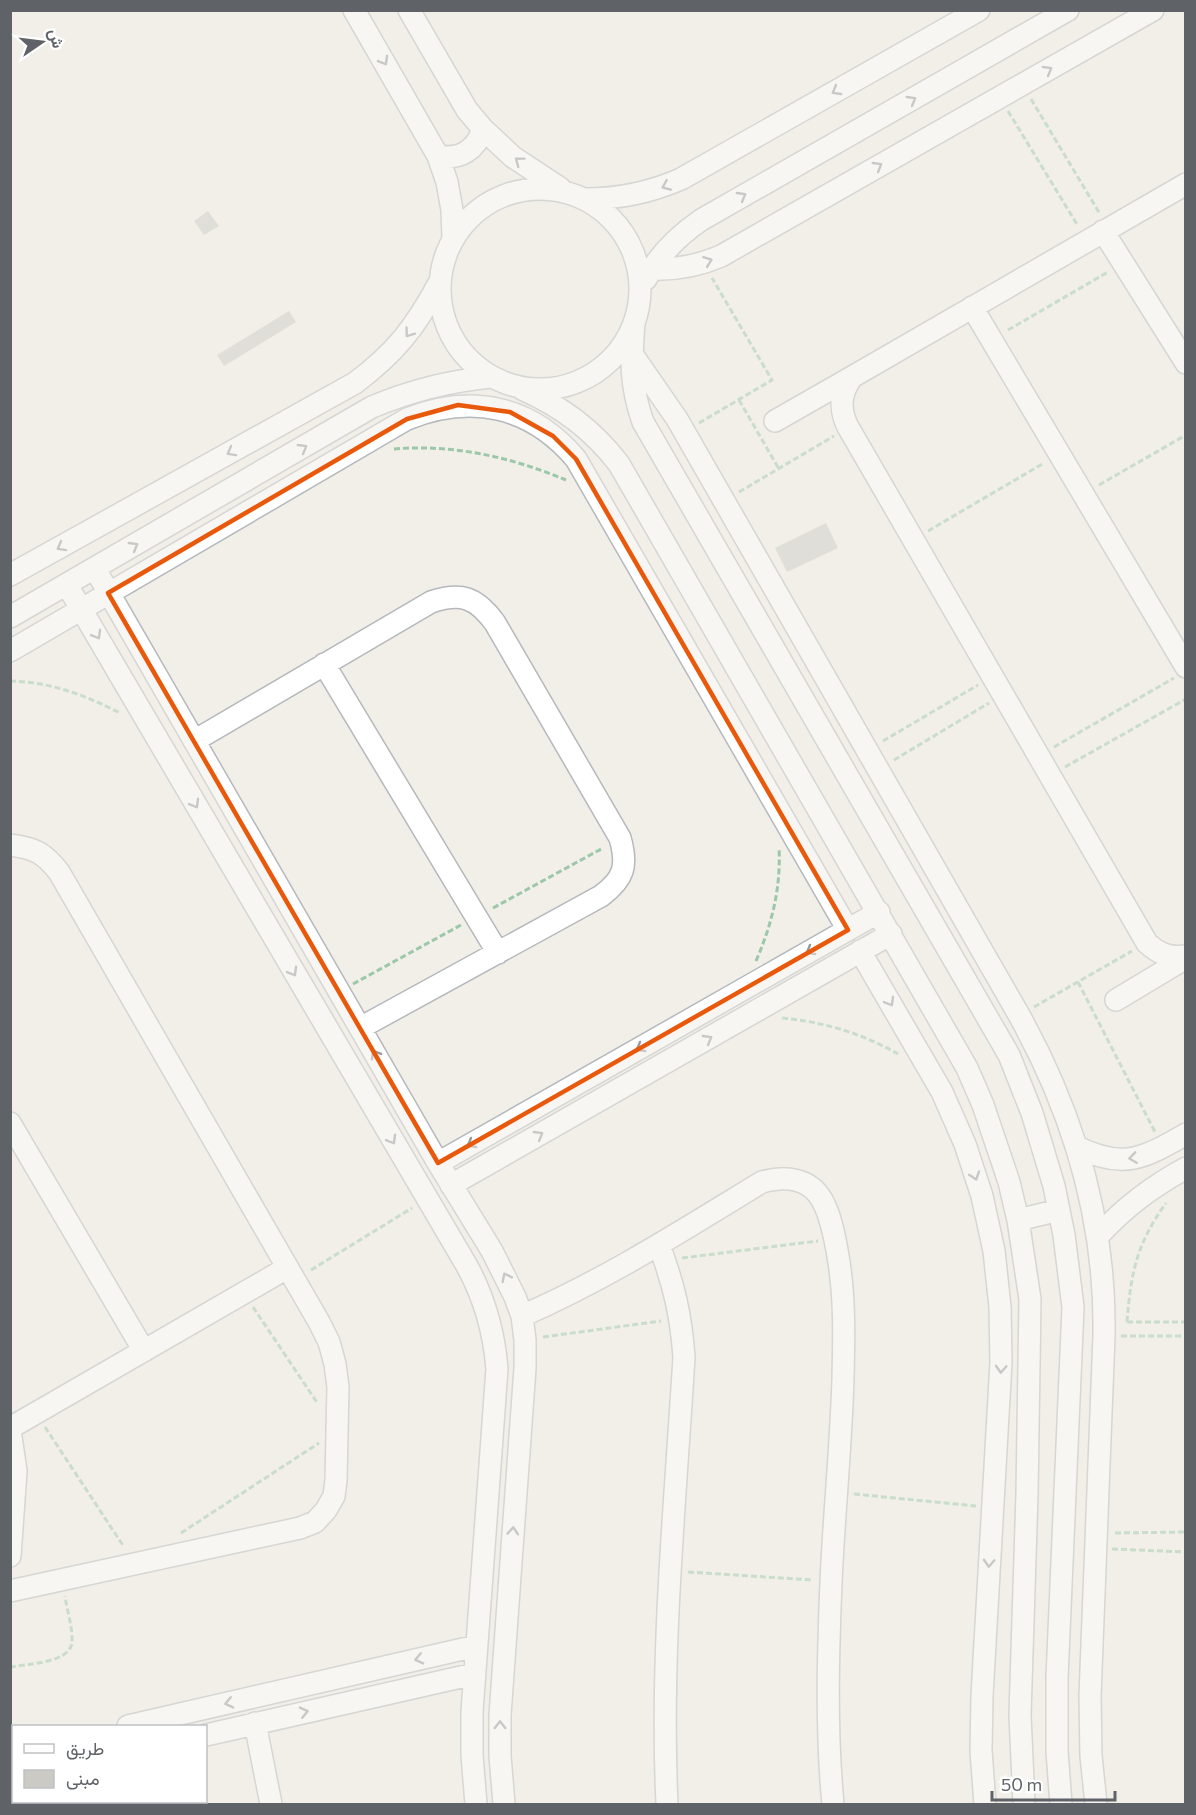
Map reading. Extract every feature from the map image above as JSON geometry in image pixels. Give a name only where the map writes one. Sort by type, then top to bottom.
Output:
[{"type":"street","points":[[354,10],[438,156],[447,182],[452,210],[453,238]]},
{"type":"street","points":[[409,10],[467,110],[483,129],[513,157],[601,209],[625,237],[639,272],[640,291],[634,323],[632,379],[643,422],[1010,1055],[1032,1113],[1059,1210],[1073,1307],[1057,1678],[1057,1751],[1061,1804]]},
{"type":"street","points":[[979,10],[681,179],[658,189],[634,196],[610,199],[576,196],[549,189],[530,189],[503,196],[478,209],[464,223],[453,238],[441,267],[439,283],[440,305],[447,327],[457,347],[472,364],[491,377],[522,388],[566,411],[586,427],[619,464],[967,1068],[997,1143],[1018,1220],[1030,1299],[1020,1715],[1024,1804]]},
{"type":"street","points":[[640,291],[651,269],[673,242],[701,220],[1068,10]]},
{"type":"street","points":[[651,269],[669,270],[704,264],[721,256],[1153,10]]},
{"type":"street","points":[[438,156],[454,157],[469,151],[475,145],[483,129]]},
{"type":"street","points":[[775,421],[1185,184]]},
{"type":"street","points":[[1100,233],[1123,263],[1185,363]]},
{"type":"street","points":[[10,575],[355,383],[382,363],[404,339],[423,312],[439,283]]},
{"type":"street","points":[[972,307],[1083,495],[1181,672]]},
{"type":"street","points":[[522,388],[542,390],[562,388],[581,381],[598,371],[620,350],[634,323]]},
{"type":"street","points":[[632,354],[663,397],[684,432],[1019,1015],[1052,1079],[1077,1147],[1087,1182],[1103,1289],[1104,1336],[1090,1726],[1096,1804]]},
{"type":"street","points":[[10,617],[372,407],[405,393],[465,380],[491,377]]},
{"type":"street","points":[[852,377],[842,402],[842,411],[848,427],[1147,943],[1169,956],[1185,957]]},
{"type":"street","points":[[10,651],[407,418],[441,407],[458,405],[494,408],[525,418],[553,436],[576,459],[848,930]]},
{"type":"street","points":[[94,569],[505,1275],[522,1316],[525,1368],[500,1715],[500,1756],[504,1804]]},
{"type":"street","points":[[67,585],[480,1290],[489,1315],[495,1341],[497,1369],[472,1712],[472,1755],[476,1804]]},
{"type":"street","points":[[194,741],[430,602],[448,596],[467,598],[484,608],[495,623],[621,838],[625,855],[623,872],[615,886],[601,896],[360,1028]]},
{"type":"street","points":[[324,664],[498,953]]},
{"type":"street","points":[[10,845],[30,847],[47,856],[59,872],[329,1342],[338,1387],[334,1496],[326,1510],[315,1522],[300,1528],[10,1591]]},
{"type":"street","points":[[438,1163],[879,912]]},
{"type":"street","points":[[451,1185],[891,934]]},
{"type":"street","points":[[860,951],[942,1092],[964,1144],[982,1196],[994,1251],[1000,1307],[1001,1362],[982,1696],[981,1751],[985,1804]]},
{"type":"street","points":[[1116,1000],[1185,957]]},
{"type":"street","points":[[373,1107],[398,1092]]},
{"type":"street","points":[[10,1123],[144,1351]]},
{"type":"street","points":[[1077,1147],[1112,1160],[1130,1160],[1148,1156],[1185,1134]]},
{"type":"street","points":[[1097,1237],[1141,1195],[1185,1168]]},
{"type":"street","points":[[522,1316],[662,1252],[762,1182],[778,1178],[795,1179],[810,1187],[821,1199],[835,1239],[844,1310],[841,1433],[831,1582],[829,1714],[833,1804]]},
{"type":"street","points":[[1018,1220],[1059,1210]]},
{"type":"street","points":[[662,1252],[673,1281],[681,1319],[684,1357],[665,1674],[664,1752],[667,1804]]},
{"type":"street","points":[[10,1556],[16,1471],[10,1429],[244,1293],[291,1274]]},
{"type":"street","points":[[993,1499],[1027,1494]]},
{"type":"street","points":[[132,1725],[476,1646]]},
{"type":"street","points":[[207,1735],[474,1674]]},
{"type":"street","points":[[255,1723],[271,1804]]},
{"type":"street","points":[[472,1755],[500,1756]]},
{"type":"path","points":[[1022,85],[1100,233]]},
{"type":"path","points":[[1000,98],[1100,233]]},
{"type":"path","points":[[991,340],[1123,263]]},
{"type":"path","points":[[684,432],[772,380],[704,264]]},
{"type":"path","points":[[739,400],[779,469]]},
{"type":"path","points":[[724,501],[848,427]]},
{"type":"path","points":[[1083,495],[1185,435]]},
{"type":"path","points":[[385,449],[433,448],[489,455],[535,468],[571,482]]},
{"type":"path","points":[[913,539],[1059,455]]},
{"type":"path","points":[[1039,756],[1181,672]]},
{"type":"path","points":[[873,760],[992,676]]},
{"type":"path","points":[[10,681],[61,688],[95,700],[127,717]]},
{"type":"path","points":[[873,760],[1003,694]]},
{"type":"path","points":[[1050,776],[1185,699]]},
{"type":"path","points":[[753,965],[768,934],[776,900],[780,866],[778,843]]},
{"type":"path","points":[[1019,1015],[1147,943]]},
{"type":"path","points":[[1078,982],[1162,1147]]},
{"type":"path","points":[[778,1017],[812,1021],[845,1029],[877,1042],[907,1059]]},
{"type":"path","points":[[291,1274],[427,1199]]},
{"type":"path","points":[[1166,1203],[1148,1231],[1135,1261],[1126,1322],[1185,1322]]},
{"type":"path","points":[[662,1252],[835,1239]]},
{"type":"path","points":[[173,1539],[337,1431],[244,1293]]},
{"type":"path","points":[[525,1340],[681,1319]]},
{"type":"path","points":[[1104,1336],[1185,1336]]},
{"type":"path","points":[[36,1413],[135,1564]]},
{"type":"path","points":[[837,1492],[993,1499]]},
{"type":"path","points":[[1096,1540],[1185,1532]]},
{"type":"path","points":[[1096,1540],[1185,1552]]},
{"type":"path","points":[[671,1571],[831,1582]]},
{"type":"path","points":[[10,1667],[56,1659],[69,1651],[72,1646],[62,1580]]},
{"type":"highlighted area","points":[[458,405],[510,412],[553,436],[576,459],[848,930],[438,1163],[108,593],[407,419]]},
{"type":"building","points":[[208,211],[219,226],[204,235],[194,221]]},
{"type":"building","points":[[289,311],[296,322],[224,366],[217,355]]},
{"type":"building","points":[[826,523],[838,548],[787,572],[775,548]]}]
